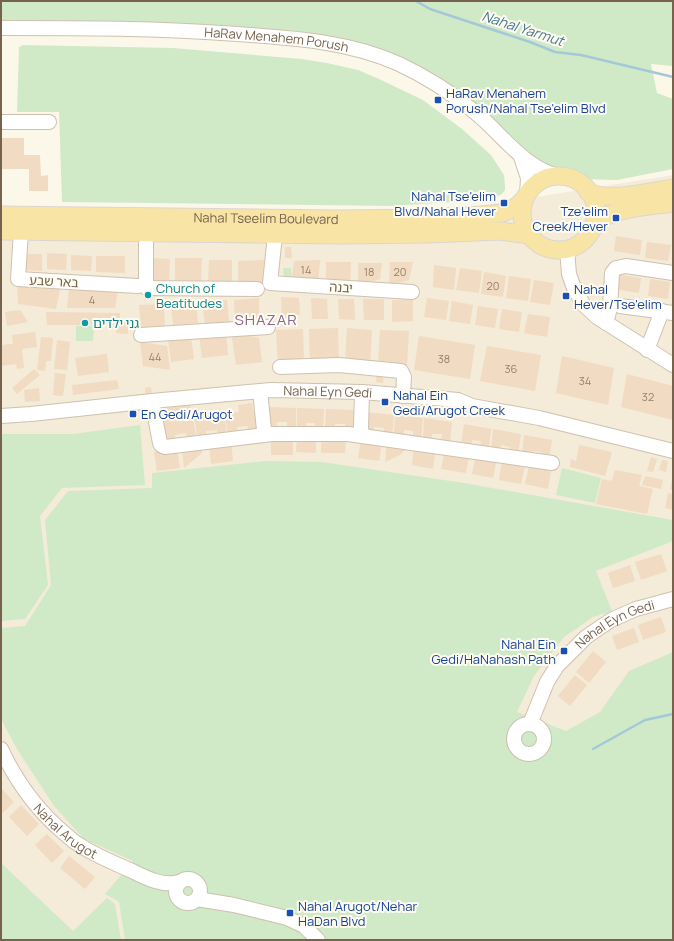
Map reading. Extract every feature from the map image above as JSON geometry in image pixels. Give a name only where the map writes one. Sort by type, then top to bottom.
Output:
[{"type":"main road","points":[[562,177],[577,181],[588,192],[595,206],[594,223],[590,233],[576,246],[556,250],[546,248],[536,243],[529,235],[522,219],[522,208],[526,196],[533,187],[542,181],[562,177]]},
{"type":"main road","points":[[588,192],[607,197],[673,188]]},
{"type":"main road","name":"Nahal Tseelim Boulevard","points":[[1,215],[342,219],[422,218],[503,213],[517,206],[526,196]]},
{"type":"main road","points":[[594,223],[608,215],[618,212],[673,203]]},
{"type":"main road","name":"Nahal Tseelim Boulevard","points":[[1,231],[275,235],[428,234],[500,231],[529,235]]},
{"type":"street","name":"HaRav Menahem Porush","points":[[1,28],[125,28],[290,38],[343,46],[373,54],[422,75],[476,113],[518,153],[542,171],[562,177]]},
{"type":"street","points":[[1,122],[49,122]]},
{"type":"street","name":"HaRav Menahem Porush","points":[[518,153],[527,174],[528,186],[526,196]]},
{"type":"street","name":"באר שבע","points":[[21,231],[18,279],[138,286]]},
{"type":"street","name":"יבנה","points":[[275,235],[270,283],[412,292]]},
{"type":"street","points":[[146,243],[147,288],[256,289]]},
{"type":"street","points":[[567,249],[569,274],[579,299],[597,317],[647,350],[673,365]]},
{"type":"street","points":[[606,323],[610,308],[612,273],[616,268],[626,266],[673,273]]},
{"type":"street","points":[[620,306],[668,312],[647,350]]},
{"type":"street","points":[[141,335],[268,327]]},
{"type":"street","points":[[280,367],[339,365],[401,371],[404,377],[403,396]]},
{"type":"street","points":[[260,391],[264,430],[267,433],[272,434]]},
{"type":"street","name":"Nahal Eyn Gedi","points":[[1,416],[260,391],[362,392],[458,400],[472,406],[539,418],[673,450]]},
{"type":"street","points":[[362,392],[361,428],[362,434],[365,436]]},
{"type":"street","points":[[152,401],[160,443],[165,447],[272,434],[348,434],[552,463]]},
{"type":"street","name":"Nahal Eyn Gedi","points":[[530,724],[547,682],[557,666],[586,637],[611,620],[636,608],[673,599]]},
{"type":"street","name":"Nahal Arugot","points":[[1,749],[4,765],[54,824],[76,843],[102,858],[157,881],[173,884],[178,887]]},
{"type":"street","points":[[186,878],[192,879],[197,882],[198,893],[190,903],[184,902],[178,898],[178,887],[186,878]]},
{"type":"street","points":[[198,893],[234,905],[287,918],[304,926],[318,940]]},
{"type":"street","points":[[287,918],[299,930],[303,940]]},
{"type":"shaded area","points":[[673,175],[673,791],[288,940],[1,940],[1,207],[212,211],[435,209],[486,205]]},
{"type":"green space","points":[[1,1],[673,1],[673,66],[651,64],[657,93],[673,99],[673,169],[617,180],[582,179],[565,171],[535,164],[519,150],[476,104],[432,76],[383,51],[311,34],[225,29],[1,22]]},
{"type":"green space","points":[[23,45],[173,48],[302,59],[358,70],[423,100],[462,129],[491,155],[504,175],[505,190],[502,194],[496,197],[484,200],[392,206],[62,202],[59,112],[17,112],[19,47]]},
{"type":"green space","points":[[283,268],[291,268],[292,282],[284,281]]},
{"type":"green space","points":[[76,326],[94,326],[93,341],[76,341]]},
{"type":"green space","points":[[140,425],[145,485],[62,488],[40,516],[48,585],[25,619],[1,621],[1,434],[73,434]]},
{"type":"green space","points":[[266,461],[322,462],[464,483],[673,520],[673,541],[596,571],[612,611],[593,617],[564,637],[534,676],[517,712],[566,731],[600,712],[629,671],[673,652],[673,940],[125,940],[119,902],[105,894],[133,861],[84,839],[54,806],[17,749],[1,719],[1,628],[25,626],[51,585],[45,520],[68,491],[152,488],[152,473]]},
{"type":"green space","points":[[562,468],[601,478],[595,503],[556,495]]},
{"type":"green space","points":[[1,863],[73,931],[107,898],[115,904],[121,940],[1,940]]},
{"type":"building","points":[[1,138],[24,138],[24,155],[40,155],[41,176],[48,175],[48,191],[29,191],[29,169],[1,169]]},
{"type":"building","points":[[616,236],[642,240],[640,255],[614,251]]},
{"type":"building","points":[[647,242],[671,245],[668,261],[645,258]]},
{"type":"building","points":[[285,247],[291,247],[292,258],[285,258]]},
{"type":"building","points":[[47,253],[67,254],[66,270],[47,269]]},
{"type":"building","points":[[22,254],[42,254],[42,271],[22,270]]},
{"type":"building","points":[[71,255],[92,256],[91,271],[71,270]]},
{"type":"building","points":[[96,256],[125,256],[125,273],[96,272]]},
{"type":"building","points":[[147,258],[170,259],[169,280],[146,283]]},
{"type":"building","points":[[175,258],[202,258],[201,282],[175,281]]},
{"type":"building","points":[[209,260],[232,260],[232,282],[208,282]]},
{"type":"building","points":[[264,260],[263,282],[238,282],[238,261]]},
{"type":"building","points":[[320,260],[318,285],[292,278],[294,261]]},
{"type":"building","points":[[326,262],[351,262],[350,285],[326,285]]},
{"type":"building","points":[[390,262],[413,262],[409,280],[389,286]]},
{"type":"building","points":[[358,263],[382,263],[380,279],[358,285]]},
{"type":"building","points":[[434,265],[456,268],[454,290],[433,287]]},
{"type":"building","points":[[460,268],[482,271],[479,293],[456,290]]},
{"type":"building","points":[[484,272],[506,276],[503,297],[481,294]]},
{"type":"building","points":[[615,274],[641,278],[639,293],[613,289]]},
{"type":"building","points":[[509,276],[531,279],[528,301],[506,298]]},
{"type":"building","points":[[650,279],[670,282],[668,299],[648,296]]},
{"type":"building","points":[[534,280],[554,283],[550,305],[530,302]]},
{"type":"building","points":[[17,284],[61,285],[56,309],[18,304]]},
{"type":"building","points":[[69,288],[118,290],[115,308],[67,308]]},
{"type":"building","points":[[281,297],[299,298],[300,314],[282,319]]},
{"type":"building","points":[[259,298],[259,322],[235,323],[234,300]]},
{"type":"building","points":[[311,298],[327,299],[328,319],[312,319]]},
{"type":"building","points":[[427,298],[449,301],[446,320],[424,317]]},
{"type":"building","points":[[338,299],[354,299],[355,320],[339,319]]},
{"type":"building","points":[[363,299],[384,299],[384,320],[364,320]]},
{"type":"building","points":[[227,300],[229,323],[205,324],[202,302]]},
{"type":"building","points":[[392,300],[413,300],[413,321],[392,322]]},
{"type":"building","points":[[452,301],[473,305],[470,324],[449,321]]},
{"type":"building","points":[[196,302],[198,323],[173,325],[171,304]]},
{"type":"building","points":[[164,304],[165,326],[141,327],[139,305]]},
{"type":"building","points":[[478,306],[498,309],[495,328],[475,325]]},
{"type":"building","points":[[502,309],[522,312],[519,332],[499,329]]},
{"type":"building","points":[[20,310],[28,322],[7,326],[5,312]]},
{"type":"building","name":"גני ילדים","points":[[46,312],[120,313],[120,322],[128,323],[128,334],[116,333],[116,325],[47,325]]},
{"type":"building","points":[[528,314],[550,317],[547,337],[524,333]]},
{"type":"building","points":[[338,328],[339,361],[310,362],[309,329]]},
{"type":"building","points":[[347,328],[372,330],[370,364],[345,362]]},
{"type":"building","points":[[303,329],[304,362],[278,363],[276,330]]},
{"type":"building","points":[[380,330],[409,331],[407,366],[378,364]]},
{"type":"building","points":[[226,331],[228,355],[202,358],[199,335]]},
{"type":"building","points":[[231,331],[259,338],[262,362],[236,365]]},
{"type":"building","points":[[35,332],[37,347],[22,349],[24,368],[17,369],[16,364],[1,366],[1,345],[13,344],[12,335]]},
{"type":"building","points":[[191,336],[194,359],[171,362],[168,339]]},
{"type":"building","points":[[419,336],[475,345],[470,379],[414,370]]},
{"type":"building","points":[[41,337],[53,338],[51,361],[46,361],[45,371],[37,370]]},
{"type":"building","points":[[57,340],[70,342],[67,370],[54,369]]},
{"type":"building","points":[[140,342],[167,346],[170,370],[143,366]]},
{"type":"building","points":[[487,346],[541,355],[535,391],[480,381]]},
{"type":"building","points":[[107,354],[109,372],[78,376],[75,358]]},
{"type":"building","points":[[562,356],[614,368],[608,405],[556,393]]},
{"type":"building","points":[[34,369],[40,375],[17,394],[12,388]]},
{"type":"building","points":[[377,372],[384,372],[383,383],[376,382]]},
{"type":"building","points":[[55,373],[66,374],[63,396],[53,395]]},
{"type":"building","points":[[627,374],[673,386],[673,420],[621,407]]},
{"type":"building","points":[[117,380],[119,389],[73,395],[72,385]]},
{"type":"building","points":[[151,387],[152,394],[145,395],[145,388]]},
{"type":"building","points":[[39,388],[40,401],[25,402],[24,390]]},
{"type":"building","points":[[252,403],[253,411],[255,410],[258,431],[249,433],[247,426],[237,427],[238,434],[228,435],[225,414],[239,412],[238,405]]},
{"type":"building","points":[[190,405],[197,439],[187,440],[186,433],[175,435],[176,442],[167,443],[160,409]]},
{"type":"building","points":[[267,407],[296,408],[296,429],[287,429],[287,422],[277,422],[276,429],[267,428]]},
{"type":"building","points":[[297,408],[324,409],[323,430],[315,430],[315,423],[306,423],[306,430],[297,430]]},
{"type":"building","points":[[326,409],[354,410],[353,431],[345,431],[345,424],[335,424],[335,431],[325,430]]},
{"type":"building","points":[[366,412],[394,415],[392,436],[384,435],[384,428],[374,427],[374,434],[365,433]]},
{"type":"building","points":[[224,414],[227,436],[218,437],[217,430],[206,431],[207,438],[198,439],[194,418]]},
{"type":"building","points":[[395,415],[423,418],[421,439],[413,438],[413,431],[404,430],[403,437],[394,436]]},
{"type":"building","points":[[424,418],[452,422],[450,443],[441,441],[442,434],[432,434],[432,441],[423,440]]},
{"type":"building","points":[[464,424],[491,429],[489,450],[480,448],[481,441],[472,440],[471,447],[461,445]]},
{"type":"building","points":[[493,429],[521,434],[518,455],[509,454],[510,447],[501,445],[500,452],[491,451]]},
{"type":"building","points":[[524,435],[552,440],[549,461],[541,459],[542,452],[532,451],[531,458],[522,456]]},
{"type":"building","points":[[297,436],[316,436],[316,453],[296,452]]},
{"type":"building","points":[[321,437],[346,437],[345,453],[321,453]]},
{"type":"building","points":[[271,438],[293,438],[293,455],[271,455]]},
{"type":"building","points":[[257,440],[256,444],[233,447],[234,443]]},
{"type":"building","points":[[361,440],[382,442],[379,461],[358,458]]},
{"type":"building","points":[[231,442],[233,461],[211,464],[209,445]]},
{"type":"building","points":[[387,443],[409,446],[400,455],[385,462]]},
{"type":"building","points":[[579,445],[612,452],[605,476],[570,467],[571,459],[576,461]]},
{"type":"building","points":[[202,446],[202,453],[184,468],[182,449]]},
{"type":"building","points":[[414,446],[436,449],[433,469],[412,465]]},
{"type":"building","points":[[177,449],[180,468],[157,471],[154,452]]},
{"type":"building","points":[[445,451],[469,455],[466,473],[441,469]]},
{"type":"building","points":[[476,455],[497,458],[493,478],[472,474]]},
{"type":"building","points":[[651,457],[657,459],[653,472],[647,471]]},
{"type":"building","points":[[662,460],[668,461],[666,472],[659,470]]},
{"type":"building","points":[[502,461],[525,465],[521,484],[499,480]]},
{"type":"building","points":[[529,466],[551,471],[548,489],[525,484]]},
{"type":"building","points":[[615,470],[642,475],[639,486],[653,489],[647,514],[596,504],[602,479],[612,481]]},
{"type":"building","points":[[645,476],[663,480],[661,489],[642,485]]},
{"type":"building","points":[[673,480],[673,490],[670,489]]},
{"type":"building","points":[[668,493],[673,494],[673,510],[665,508]]},
{"type":"building","points":[[661,554],[667,571],[641,580],[635,562]]},
{"type":"building","points":[[630,565],[635,581],[613,588],[608,573]]},
{"type":"building","points":[[661,617],[666,632],[643,640],[638,625]]},
{"type":"building","points":[[634,628],[639,642],[617,650],[612,636]]},
{"type":"building","points":[[593,651],[606,662],[589,683],[576,672]]},
{"type":"building","points":[[575,675],[587,685],[570,706],[558,696]]},
{"type":"building","points":[[1,788],[14,802],[3,813],[1,811]]},
{"type":"building","points":[[21,805],[39,824],[27,836],[9,817]]},
{"type":"building","points":[[47,834],[64,851],[52,863],[35,845]]},
{"type":"building","points":[[69,856],[95,877],[85,889],[60,868]]},
{"type":"waterway","name":"Nahal Yarmut","points":[[416,1],[430,9],[530,42],[555,52],[581,55],[673,77]]},
{"type":"waterway","points":[[593,749],[645,720],[673,714]]},
{"type":"place","name":"HaRav Menahem Porush/Nahal Tse'elim Blvd","points":[[438,100]]},
{"type":"place","name":"Nahal Tse'elim Blvd/Nahal Hever","points":[[504,203]]},
{"type":"place","name":"Tze'elim Creek/Hever","points":[[616,218]]},
{"type":"place","name":"Church of Beatitudes","points":[[148,295]]},
{"type":"place","name":"Nahal Hever/Tse'elim","points":[[566,296]]},
{"type":"place","name":"גני ילדים","points":[[85,323]]},
{"type":"place","name":"Nahal Ein Gedi/Arugot Creek","points":[[385,402]]},
{"type":"place","name":"En Gedi/Arugot","points":[[133,414]]},
{"type":"place","name":"Nahal Ein Gedi/HaNahash Path","points":[[564,651]]},
{"type":"place","name":"Nahal Arugot/Nehar HaDan Blvd","points":[[290,913]]},
{"type":"district","name":"SHAZAR","points":[[266,319]]}]
